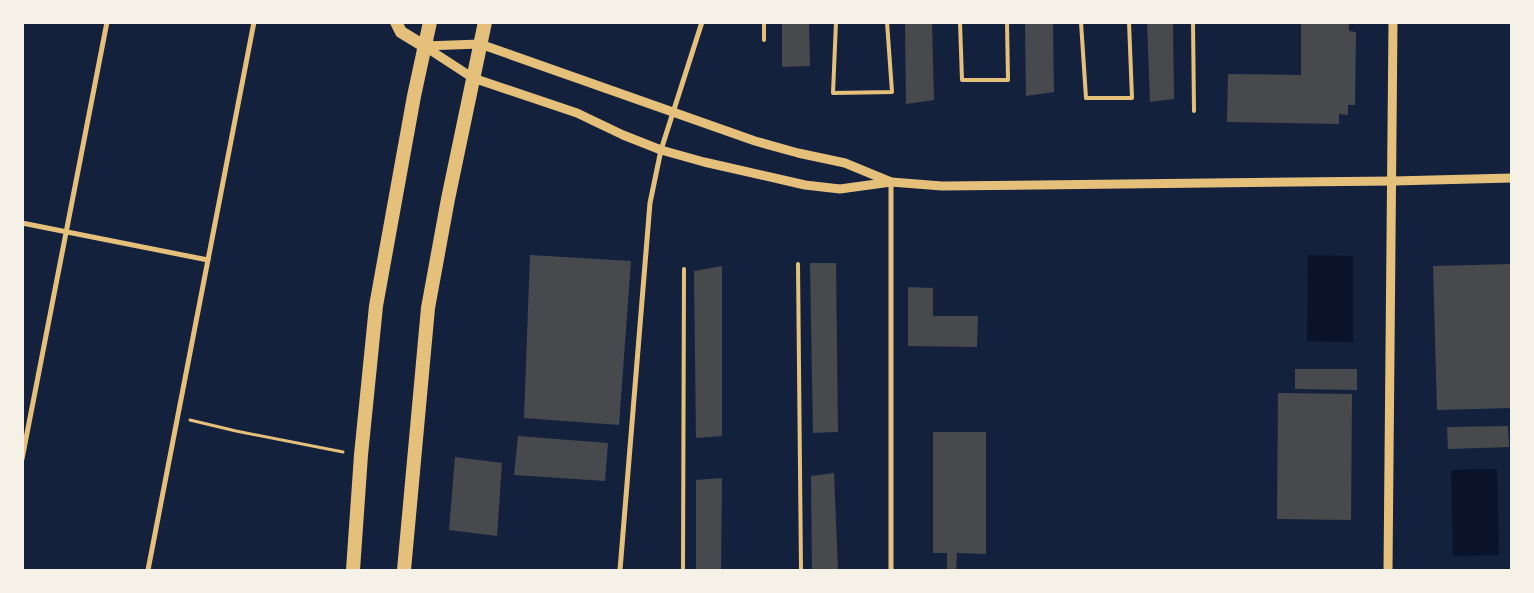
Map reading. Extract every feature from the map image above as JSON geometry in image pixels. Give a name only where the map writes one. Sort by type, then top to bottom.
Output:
[{"type":"highway","points":[[353,570],[361,455],[376,306],[388,234],[430,22]]},
{"type":"highway","points":[[404,570],[428,308],[485,22]]},
{"type":"main road","points":[[396,22],[401,32],[424,46]]},
{"type":"street","points":[[22,459],[107,22]]},
{"type":"street","points":[[148,570],[254,22]]},
{"type":"street","points":[[620,570],[650,203],[661,150],[702,22]]},
{"type":"street","points":[[1388,570],[1393,22]]},
{"type":"street","points":[[424,46],[480,44],[754,141],[845,163],[891,182]]},
{"type":"street","points":[[424,46],[473,78],[577,113],[623,135],[661,150],[804,185],[840,189],[891,182],[942,186],[1512,178]]},
{"type":"street","points":[[891,182],[891,570]]},
{"type":"street","points":[[22,223],[208,260]]},
{"type":"lane","points":[[764,22],[764,40]]},
{"type":"lane","points":[[836,22],[833,93],[892,92],[887,22]]},
{"type":"lane","points":[[960,22],[962,80],[1008,80],[1007,22]]},
{"type":"lane","points":[[1081,22],[1086,98],[1132,98],[1129,22]]},
{"type":"lane","points":[[1193,22],[1194,110]]},
{"type":"lane","points":[[798,264],[801,570]]},
{"type":"lane","points":[[683,570],[684,269]]},
{"type":"path","points":[[178,417],[236,431],[361,455]]},
{"type":"water","points":[[1308,255],[1353,256],[1353,342],[1307,341]]},
{"type":"water","points":[[1497,469],[1499,555],[1453,556],[1451,470]]},
{"type":"building","points":[[782,22],[809,22],[810,66],[782,67]]},
{"type":"building","points":[[905,22],[932,22],[934,100],[906,104]]},
{"type":"building","points":[[1025,22],[1053,22],[1054,92],[1026,96]]},
{"type":"building","points":[[1147,22],[1173,22],[1174,99],[1150,102]]},
{"type":"building","points":[[1301,22],[1349,22],[1349,31],[1356,32],[1355,105],[1348,105],[1348,115],[1339,114],[1339,124],[1227,122],[1228,74],[1301,75]]},
{"type":"building","points":[[530,255],[631,261],[619,425],[524,418]]},
{"type":"building","points":[[810,263],[836,263],[838,432],[813,433]]},
{"type":"building","points":[[1512,264],[1512,408],[1437,410],[1433,266]]},
{"type":"building","points":[[722,266],[722,436],[696,438],[694,271]]},
{"type":"building","points":[[908,287],[933,288],[933,316],[978,316],[977,347],[908,346]]},
{"type":"building","points":[[1295,369],[1357,369],[1357,390],[1295,389]]},
{"type":"building","points":[[1278,393],[1352,394],[1351,520],[1277,519]]},
{"type":"building","points":[[1508,426],[1509,447],[1448,449],[1447,427]]},
{"type":"building","points":[[933,432],[986,432],[986,554],[957,553],[956,570],[947,570],[947,553],[933,553]]},
{"type":"building","points":[[518,436],[608,443],[605,481],[514,475]]},
{"type":"building","points":[[455,457],[502,463],[497,536],[449,530]]},
{"type":"building","points":[[834,473],[838,570],[812,570],[811,476]]},
{"type":"building","points":[[722,478],[721,570],[696,570],[696,480]]}]
